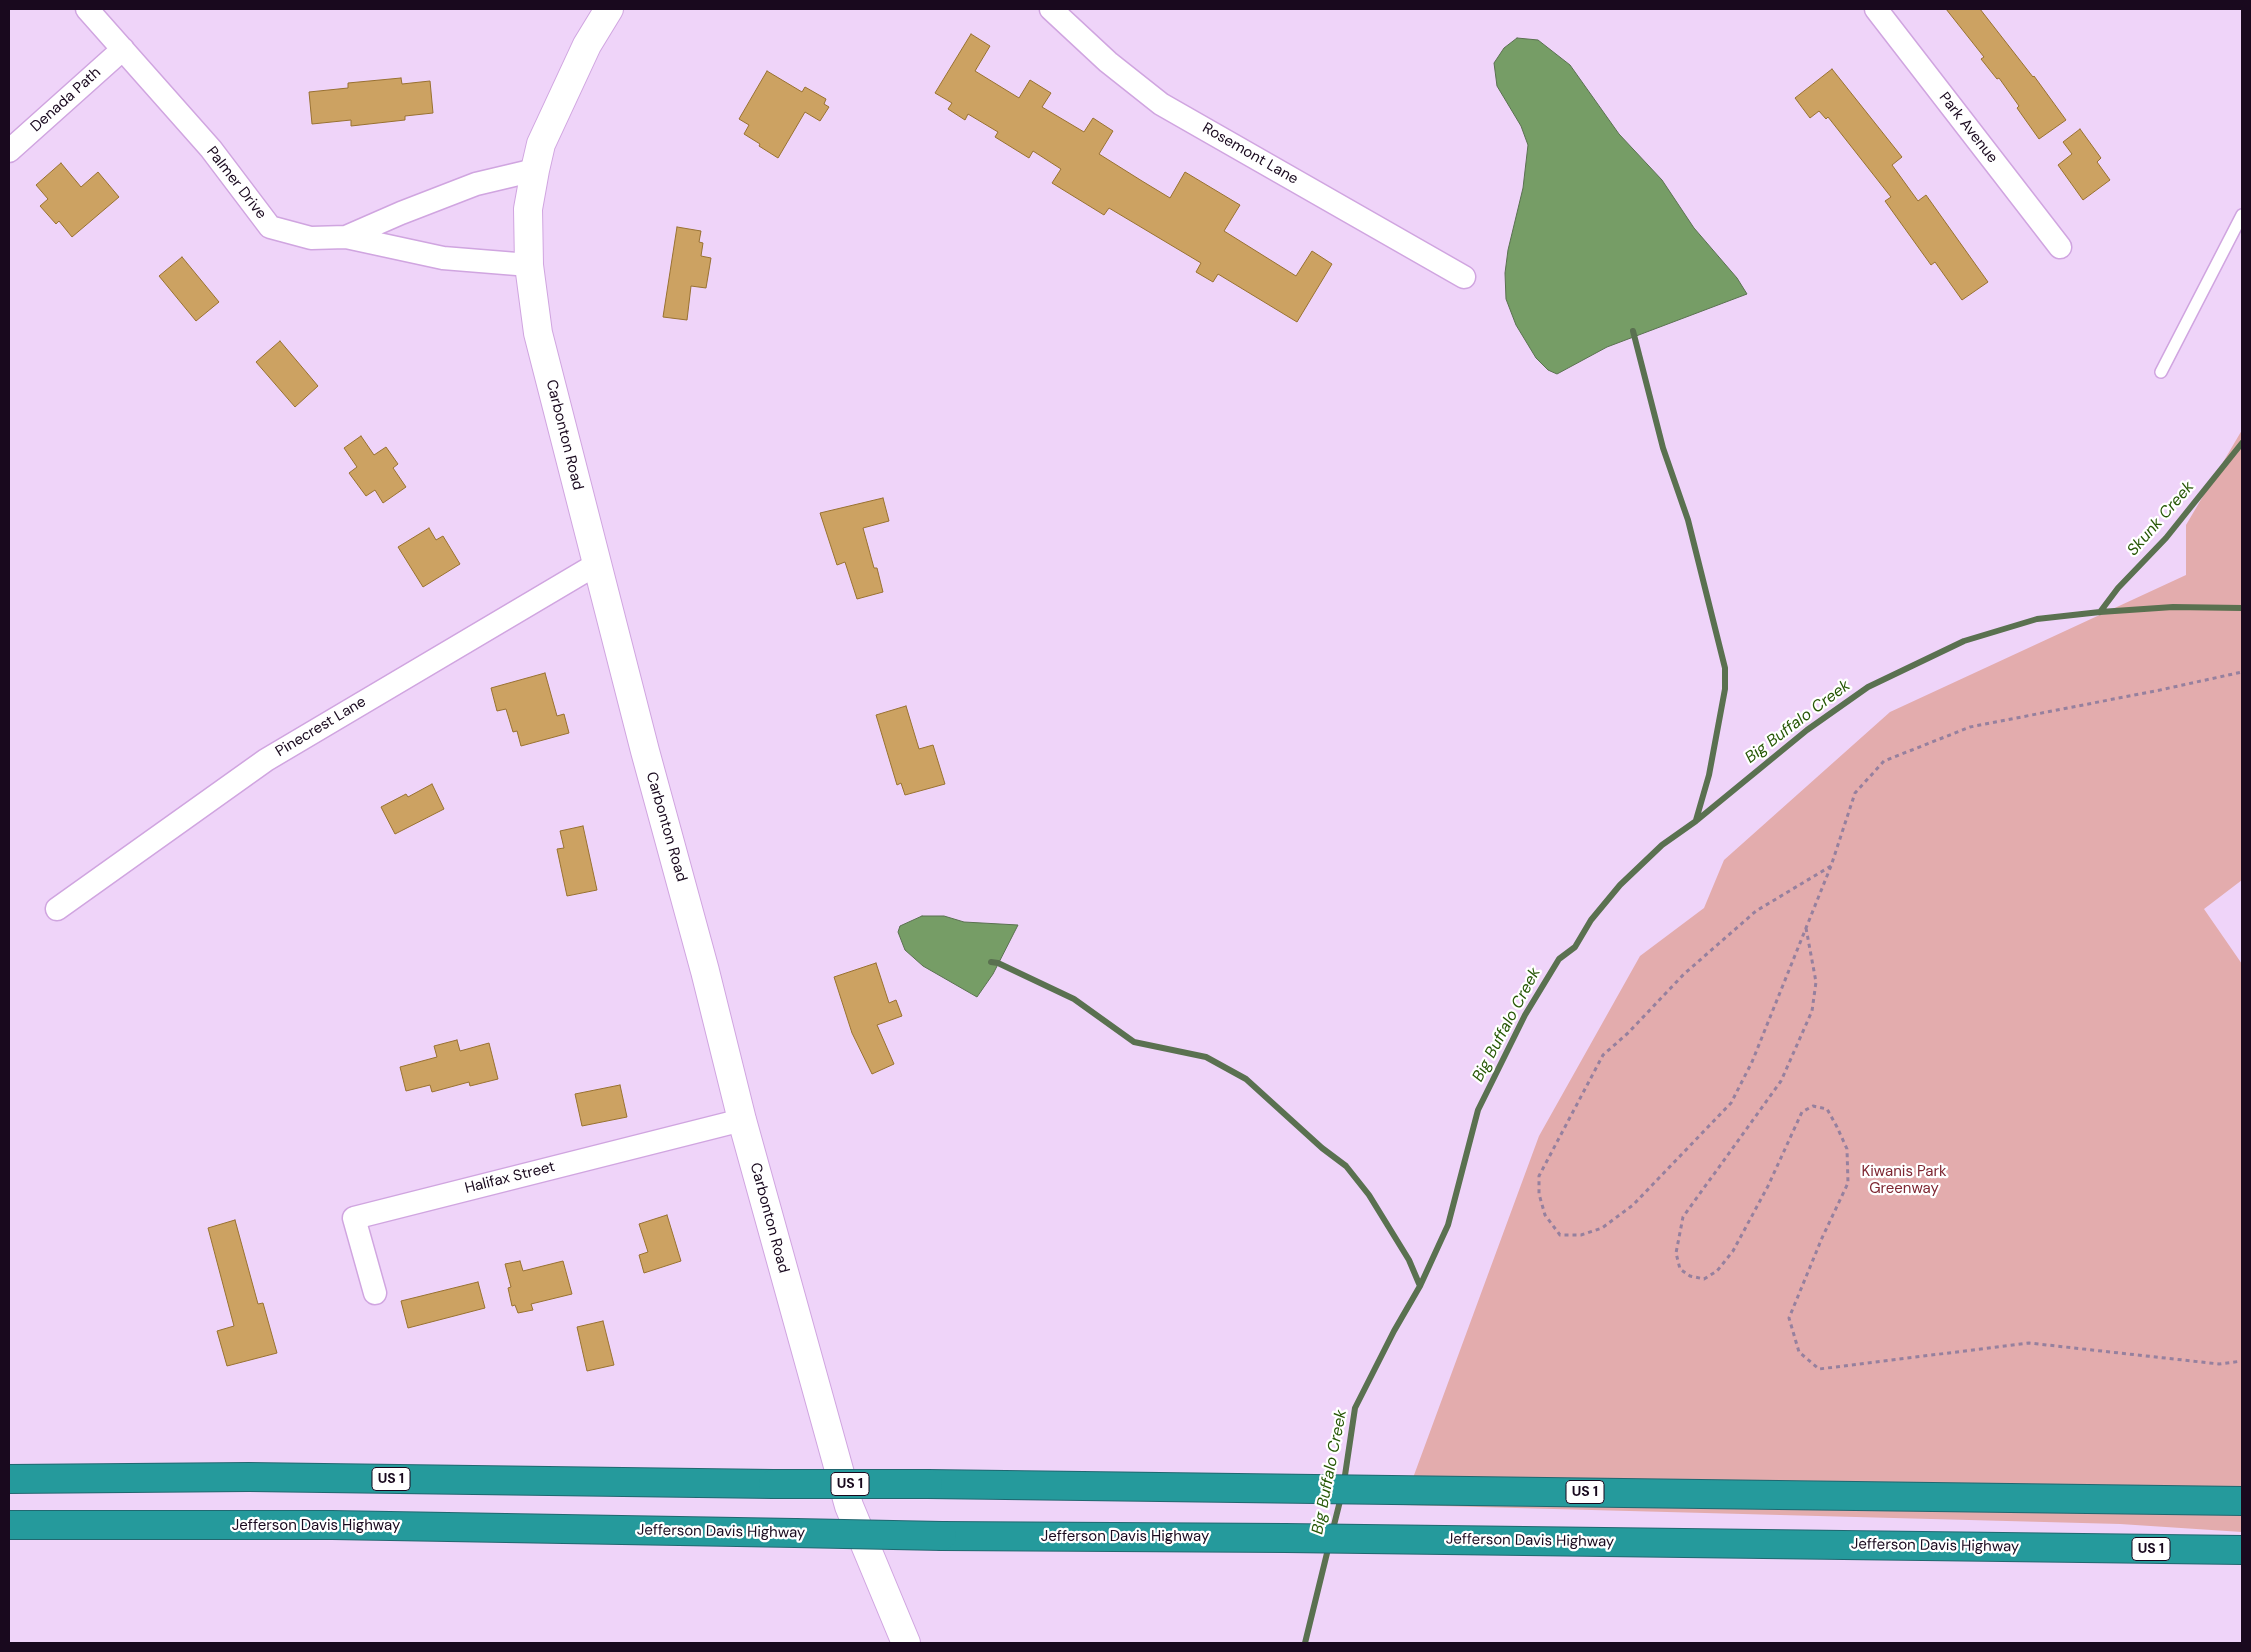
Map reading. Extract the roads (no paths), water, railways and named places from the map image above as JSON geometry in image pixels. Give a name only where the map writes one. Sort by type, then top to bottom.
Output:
[{"type":"highway","name":"US 1","points":[[9,1479],[249,1477],[2242,1501]]},
{"type":"highway","name":"Jefferson Davis Highway","points":[[9,1526],[332,1525],[942,1536],[1275,1538],[2242,1550]]},
{"type":"street","name":"Palmer Drive","points":[[87,9],[211,149],[270,227],[311,238],[346,238],[443,258],[529,264]]},
{"type":"street","name":"Carbonton Road","points":[[609,9],[586,45],[541,144],[534,170],[528,209],[529,264],[538,333],[645,751],[706,971],[742,1120],[849,1506],[906,1643]]},
{"type":"street","name":"Rosemont Lane","points":[[1051,9],[1108,62],[1161,104],[1464,277]]},
{"type":"street","name":"Park Avenue","points":[[1876,9],[2060,247]]},
{"type":"street","name":"Denada Path","points":[[9,151],[123,49]]},
{"type":"street","points":[[346,238],[401,213],[476,184],[534,170]]},
{"type":"street","name":"Pinecrest Lane","points":[[57,909],[266,760],[597,564]]},
{"type":"street","name":"Halifax Street","points":[[375,1294],[354,1218],[742,1120]]},
{"type":"lane","points":[[2161,372],[2242,215]]},
{"type":"waterway","points":[[1633,331],[1663,448],[1688,520],[1725,668],[1725,689],[1709,775],[1696,820]]},
{"type":"waterway","name":"Skunk Creek","points":[[2100,612],[2118,588],[2166,538],[2242,443]]},
{"type":"waterway","name":"Big Buffalo Creek","points":[[1344,1482],[1355,1408],[1394,1331],[1420,1286],[1448,1225],[1478,1110],[1525,1015],[1559,959],[1575,947],[1591,920],[1620,885],[1662,845],[1696,821],[1807,730],[1868,687],[1964,641],[2037,619],[2173,607],[2242,608]]},
{"type":"waterway","points":[[991,962],[998,963],[1074,999],[1134,1042],[1206,1057],[1246,1079],[1322,1148],[1346,1166],[1369,1195],[1409,1260],[1420,1286]]},
{"type":"waterway","name":"Big Buffalo Creek","points":[[1332,1533],[1341,1497]]},
{"type":"waterway","name":"Big Buffalo Creek","points":[[1305,1643],[1329,1545]]},
{"type":"park label","name":"Kiwanis Park Greenway","points":[[1904,1180]]}]
